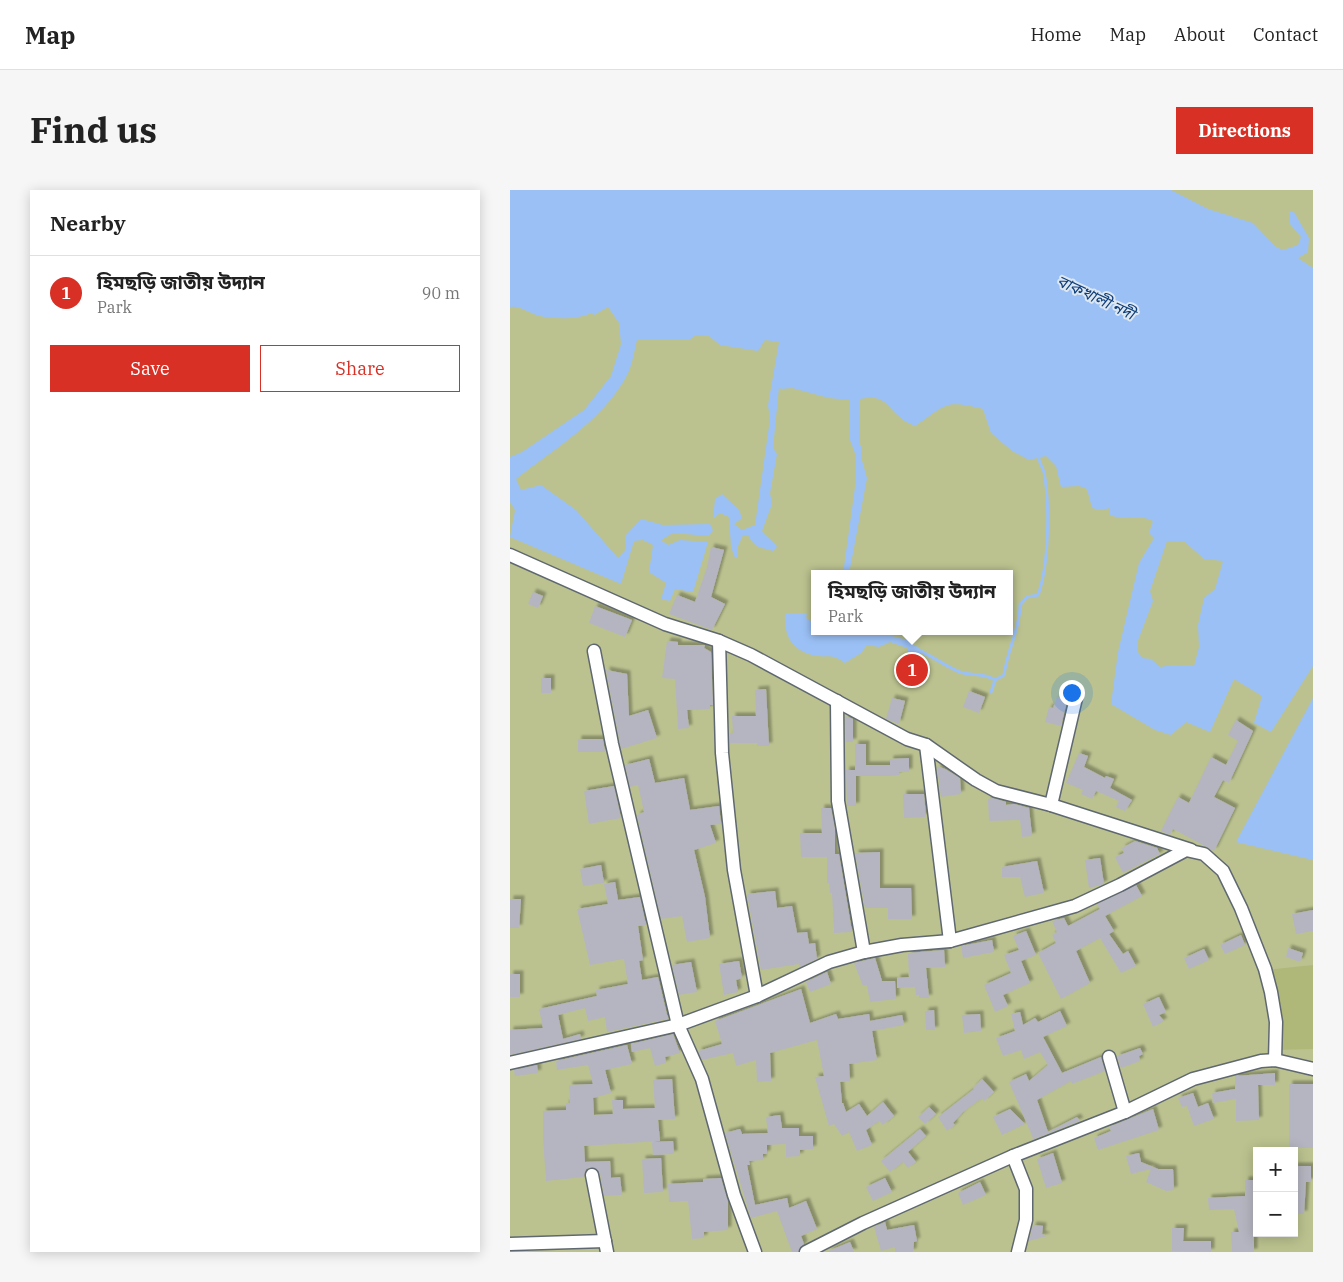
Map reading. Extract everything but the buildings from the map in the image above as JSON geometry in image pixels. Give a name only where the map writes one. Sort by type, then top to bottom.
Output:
[{"type":"street","points":[[510,555],[665,624],[719,641],[751,655],[907,739],[926,745],[976,780],[996,791],[1052,805],[1194,850],[1210,858],[1223,871],[1265,968],[1276,1022],[1275,1060]]},
{"type":"street","points":[[719,641],[722,753],[732,851],[757,996]]},
{"type":"street","points":[[594,651],[612,744],[678,1025],[702,1079],[734,1195],[755,1252]]},
{"type":"street","points":[[1052,805],[1076,698]]},
{"type":"street","points":[[837,701],[838,801],[864,952]]},
{"type":"street","points":[[926,745],[950,942]]},
{"type":"street","points":[[510,1063],[678,1025],[757,996],[829,962],[864,952],[902,945],[950,942],[1075,906],[1120,885],[1176,854],[1194,850]]},
{"type":"street","points":[[1109,1057],[1125,1112]]},
{"type":"street","points":[[806,1252],[1013,1156],[1125,1112],[1193,1079],[1261,1061],[1275,1060],[1313,1069]]},
{"type":"street","points":[[1013,1156],[1026,1189],[1026,1220],[1018,1252]]},
{"type":"street","points":[[510,1244],[606,1247],[592,1175]]},
{"type":"green space","points":[[510,190],[1313,190],[1313,1252],[510,1252]]},
{"type":"green space","points":[[1313,965],[1313,1049],[1276,1050],[1266,970]]},
{"type":"water","name":"বাকখালী নদী","points":[[510,190],[1171,190],[1208,209],[1253,223],[1276,247],[1283,250],[1298,245],[1301,237],[1290,224],[1289,212],[1294,212],[1309,238],[1308,252],[1298,258],[1313,268],[1313,666],[1271,732],[1254,723],[1262,696],[1234,679],[1210,732],[1186,722],[1171,735],[1155,730],[1111,704],[1118,652],[1139,563],[1154,538],[1149,533],[1153,521],[1142,518],[1116,517],[1110,515],[1110,508],[1101,510],[1092,508],[1087,489],[1079,486],[1061,487],[1056,466],[1046,456],[1029,460],[1012,451],[991,433],[983,409],[960,404],[946,406],[915,426],[906,422],[879,399],[860,399],[859,443],[862,448],[861,457],[867,478],[850,570],[844,570],[856,480],[856,456],[850,440],[850,400],[829,398],[792,388],[781,389],[779,387],[773,448],[777,454],[770,493],[772,504],[762,531],[777,547],[773,551],[761,548],[753,543],[748,535],[743,535],[738,546],[738,558],[735,558],[731,547],[729,517],[720,513],[713,519],[715,499],[722,494],[739,510],[742,518],[734,524],[742,530],[755,525],[770,419],[768,405],[779,342],[765,340],[758,351],[720,345],[709,336],[696,335],[689,340],[637,340],[628,373],[616,393],[604,407],[591,421],[516,479],[521,490],[541,485],[576,510],[618,558],[626,549],[625,536],[641,519],[663,525],[710,524],[713,530],[709,536],[673,533],[661,540],[668,545],[680,540],[708,542],[693,592],[675,589],[670,601],[661,599],[666,583],[649,572],[653,545],[643,540],[634,541],[621,584],[510,537],[515,510],[510,502],[510,457],[522,452],[584,410],[611,376],[621,344],[619,323],[608,307],[594,315],[591,313],[580,317],[552,318],[536,315],[510,307]],"holes":[[[1167,541],[1185,542],[1204,559],[1223,561],[1215,589],[1204,598],[1198,625],[1199,647],[1194,666],[1173,665],[1160,667],[1151,659],[1142,658],[1138,652],[1137,643],[1153,601],[1150,591]]]},
{"type":"water","points":[[785,613],[807,613],[806,618],[811,621],[811,635],[892,635],[907,640],[925,652],[919,653],[912,664],[907,648],[890,642],[879,647],[867,645],[861,653],[845,663],[832,657],[812,655],[798,649],[787,634]]},
{"type":"water","points":[[1313,698],[1313,860],[1236,842]]},
{"type":"waterway","points":[[920,651],[960,672],[987,676],[995,680],[1004,675],[1018,623],[1020,605],[1027,597],[1038,595],[1042,582],[1048,517],[1044,472],[1038,454]]},
{"type":"waterway","points":[[991,692],[995,680]]},
{"type":"place","name":"হিমছড়ি জাতীয় উদ্যান","points":[[912,670]]}]
